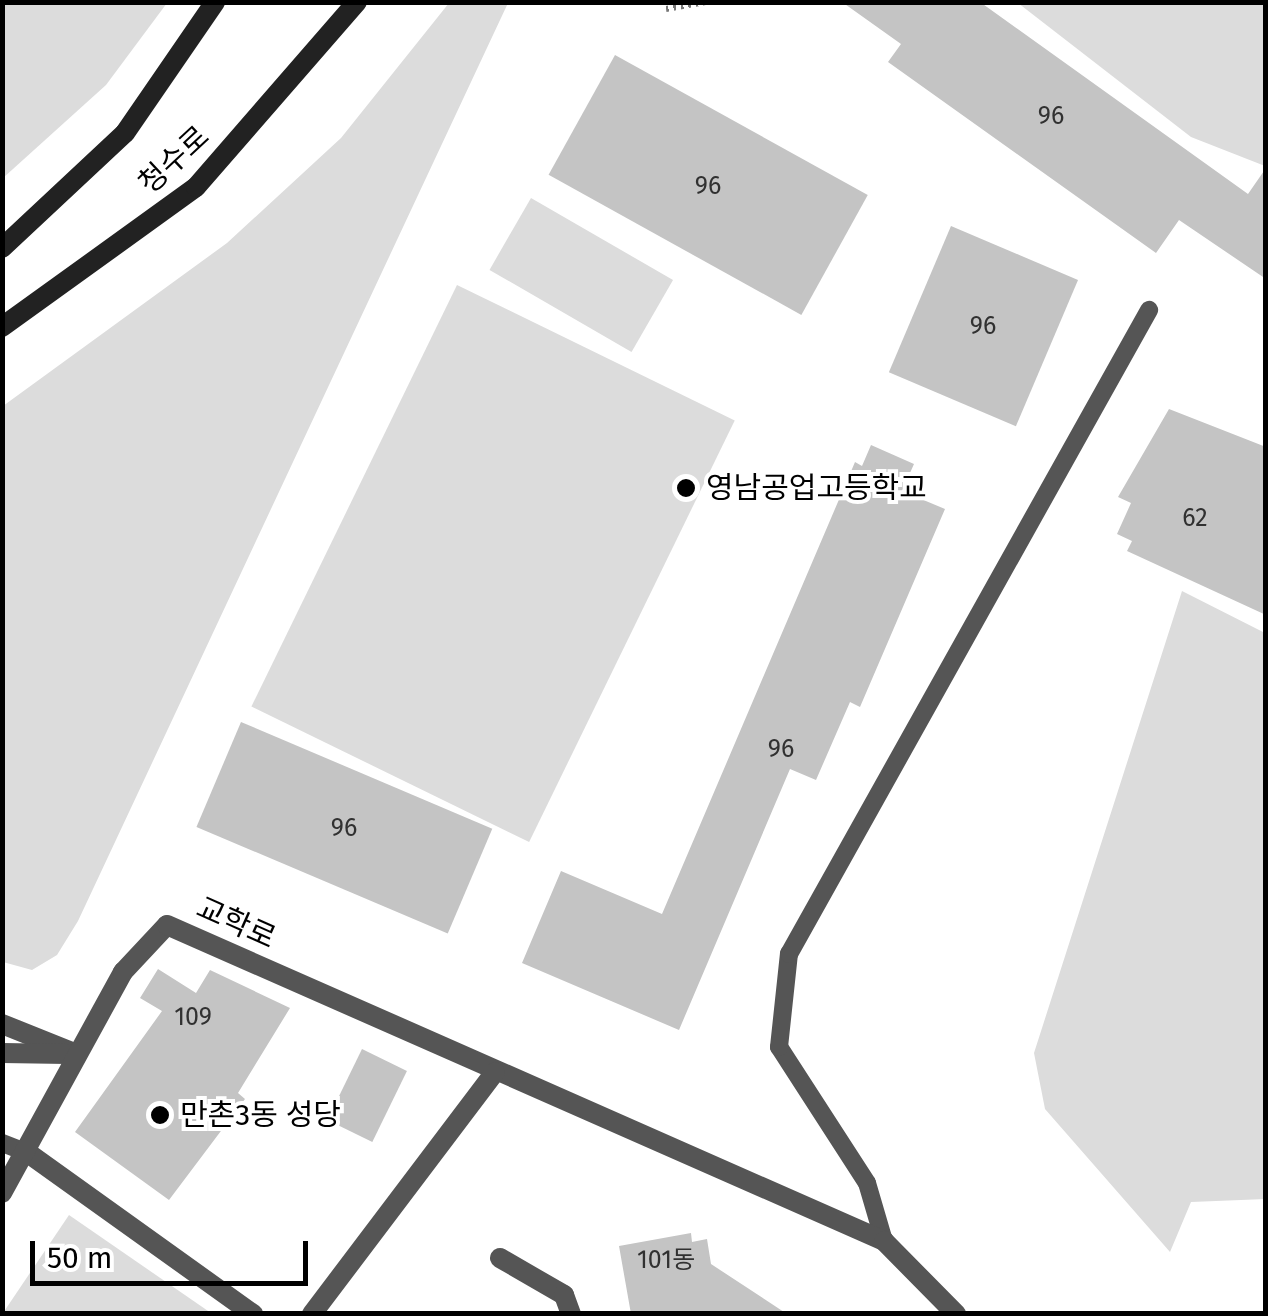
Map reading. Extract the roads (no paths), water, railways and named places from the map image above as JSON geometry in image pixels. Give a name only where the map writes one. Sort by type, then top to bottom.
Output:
[{"type":"main road","name":"청수로","points":[[2,248],[125,133],[214,2]]},
{"type":"main road","name":"청수로","points":[[2,327],[196,187],[357,2]]},
{"type":"street","name":"교학로","points":[[74,1054],[123,972],[167,925],[884,1241],[956,1314]]},
{"type":"street","points":[[2,1024],[74,1054]]},
{"type":"street","points":[[2,1053],[74,1054]]},
{"type":"street","points":[[2,1194],[28,1152],[74,1054]]},
{"type":"street","points":[[312,1314],[495,1072]]},
{"type":"street","points":[[28,1152],[253,1314]]},
{"type":"street","points":[[500,1258],[564,1295],[571,1314]]},
{"type":"lane","points":[[884,1241],[866,1182],[779,1047],[789,954],[1148,310]]},
{"type":"lane","points":[[2,1143],[28,1152]]},
{"type":"place","name":"영남공업고등학교","points":[[686,488]]},
{"type":"place","name":"만촌3동 성당","points":[[160,1115]]}]
